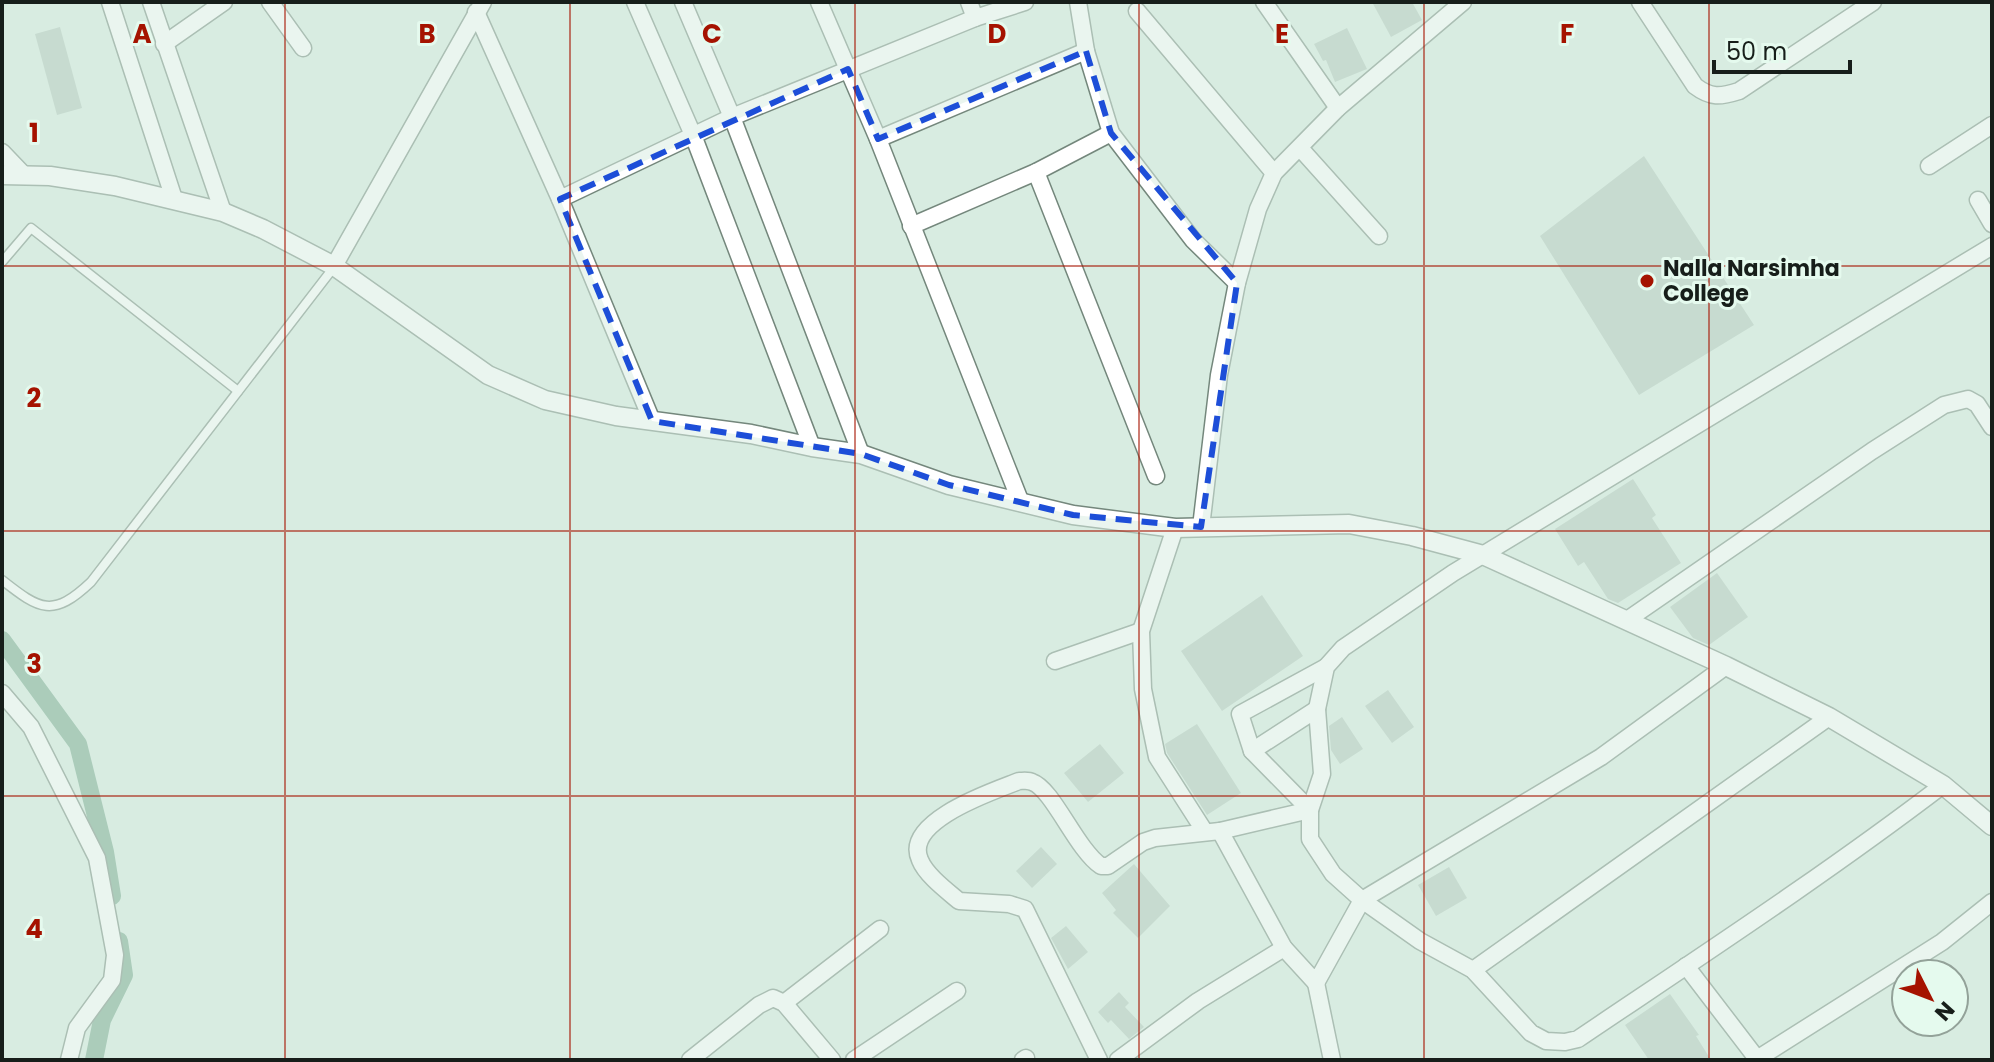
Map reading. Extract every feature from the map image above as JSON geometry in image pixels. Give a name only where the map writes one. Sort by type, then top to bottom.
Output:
[{"type":"street","points":[[110,2],[174,199]]},
{"type":"street","points":[[151,2],[223,212]]},
{"type":"street","points":[[164,44],[224,2]]},
{"type":"street","points":[[270,2],[303,48]]},
{"type":"street","points":[[635,2],[693,135],[812,447]]},
{"type":"street","points":[[683,2],[732,117],[861,454]]},
{"type":"street","points":[[819,2],[878,139],[1021,503]]},
{"type":"street","points":[[560,199],[732,117],[848,69],[972,10],[1025,2]]},
{"type":"street","points":[[1078,2],[1086,51],[1111,133],[1193,240],[1237,283]]},
{"type":"street","points":[[1264,2],[1338,108]]},
{"type":"street","points":[[1201,527],[1219,375],[1237,283],[1258,209],[1274,173],[1338,108],[1463,2]]},
{"type":"street","points":[[1640,2],[1695,86],[1706,94],[1720,97],[1739,91],[1873,2]]},
{"type":"street","points":[[479,7],[652,421]]},
{"type":"street","points":[[334,266],[479,7]]},
{"type":"street","points":[[1137,11],[1274,173]]},
{"type":"street","points":[[878,139],[1086,51]]},
{"type":"street","points":[[1929,166],[1992,125]]},
{"type":"street","points":[[911,226],[1036,172],[1111,133]]},
{"type":"street","points":[[1300,148],[1379,236]]},
{"type":"street","points":[[2,152],[24,175]]},
{"type":"street","points":[[1036,172],[1156,476]]},
{"type":"street","points":[[2,175],[50,176],[115,186],[223,212],[334,266],[488,375],[545,400],[652,421],[751,434],[861,454],[949,485],[1073,515],[1175,528],[1349,524],[1412,536],[1483,555],[1726,666],[1829,717],[1943,785],[1992,826]]},
{"type":"street","points":[[1978,200],[1992,224]]},
{"type":"street","points":[[1310,810],[1252,751],[1240,714],[1326,667],[1343,648],[1483,555],[1992,246]]},
{"type":"street","points":[[1627,620],[1944,405],[1968,399],[1977,404],[1992,427]]},
{"type":"street","points":[[1175,528],[1141,631],[1143,689],[1155,752],[1212,831],[1284,948],[1316,983],[1332,1060]]},
{"type":"street","points":[[1055,661],[1141,631]]},
{"type":"street","points":[[1316,983],[1362,900],[1601,757],[1726,666]]},
{"type":"street","points":[[1326,667],[1317,709],[1322,774],[1310,810],[1310,839],[1333,874],[1362,900],[1420,941],[1473,970],[1531,1033],[1546,1041],[1578,1039],[1838,864],[1943,785]]},
{"type":"street","points":[[2,693],[31,727],[97,858],[101,876],[115,955],[114,970],[112,980],[77,1028],[69,1060]]},
{"type":"street","points":[[1252,751],[1317,709]]},
{"type":"street","points":[[1473,970],[1829,717]]},
{"type":"street","points":[[1099,1060],[1025,909],[1009,904],[959,901],[920,863],[917,851],[923,835],[942,814],[1019,781],[1033,782],[1042,789],[1083,849],[1101,866],[1108,866],[1143,842],[1155,838],[1212,831],[1310,810]]},
{"type":"street","points":[[1686,966],[1758,1060],[1942,942],[1992,902]]},
{"type":"street","points":[[784,1003],[880,929]]},
{"type":"street","points":[[1118,1060],[1198,1001],[1284,948]]},
{"type":"street","points":[[854,1060],[957,991]]},
{"type":"street","points":[[690,1060],[759,1005],[773,998],[784,1003],[832,1060]]},
{"type":"lane","points":[[2,262],[31,228],[238,391]]},
{"type":"lane","points":[[2,580],[29,601],[51,606],[71,601],[91,582],[334,266]]},
{"type":"highlighted area","points":[[1086,51],[1111,133],[1237,283],[1201,527],[1073,515],[949,485],[861,454],[652,421],[560,199],[848,69],[878,139]]},
{"type":"building","points":[[1372,2],[1412,2],[1422,20],[1391,37]]},
{"type":"building","points":[[60,27],[82,108],[57,115],[35,34]]},
{"type":"building","points":[[1347,28],[1367,69],[1335,82],[1326,60],[1323,61],[1314,44]]},
{"type":"building","name":"Nalla Narsimha College","points":[[1644,156],[1754,325],[1639,395],[1540,236]]},
{"type":"building","points":[[1633,479],[1656,515],[1652,518],[1681,563],[1618,603],[1608,599],[1584,562],[1578,566],[1555,529]]},
{"type":"building","points":[[1717,573],[1748,617],[1709,645],[1693,638],[1670,607]]},
{"type":"building","points":[[1262,595],[1303,656],[1222,711],[1181,651]]},
{"type":"building","points":[[1388,690],[1414,727],[1392,743],[1365,706]]},
{"type":"building","points":[[1342,717],[1363,749],[1340,764],[1331,750],[1329,726]]},
{"type":"building","points":[[1197,724],[1241,793],[1207,815],[1167,753],[1165,744]]},
{"type":"building","points":[[1100,744],[1124,773],[1088,802],[1064,773]]},
{"type":"building","points":[[1041,847],[1057,864],[1032,888],[1016,871]]},
{"type":"building","points":[[1134,864],[1170,906],[1138,938],[1113,913],[1116,910],[1102,893]]},
{"type":"building","points":[[1449,867],[1467,898],[1436,916],[1418,885]]},
{"type":"building","points":[[1066,926],[1088,952],[1068,969],[1051,938]]},
{"type":"building","points":[[1119,992],[1129,1003],[1125,1007],[1144,1027],[1129,1039],[1111,1020],[1108,1023],[1098,1012]]},
{"type":"building","points":[[1670,994],[1699,1035],[1696,1036],[1711,1060],[1649,1060],[1625,1025]]},
{"type":"waterway","points":[[2,640],[78,744],[105,852],[112,896]]},
{"type":"waterway","points":[[94,1060],[102,1020],[124,975],[119,941]]},
{"type":"place","name":"Nalla Narsimha College","points":[[1647,281]]}]
